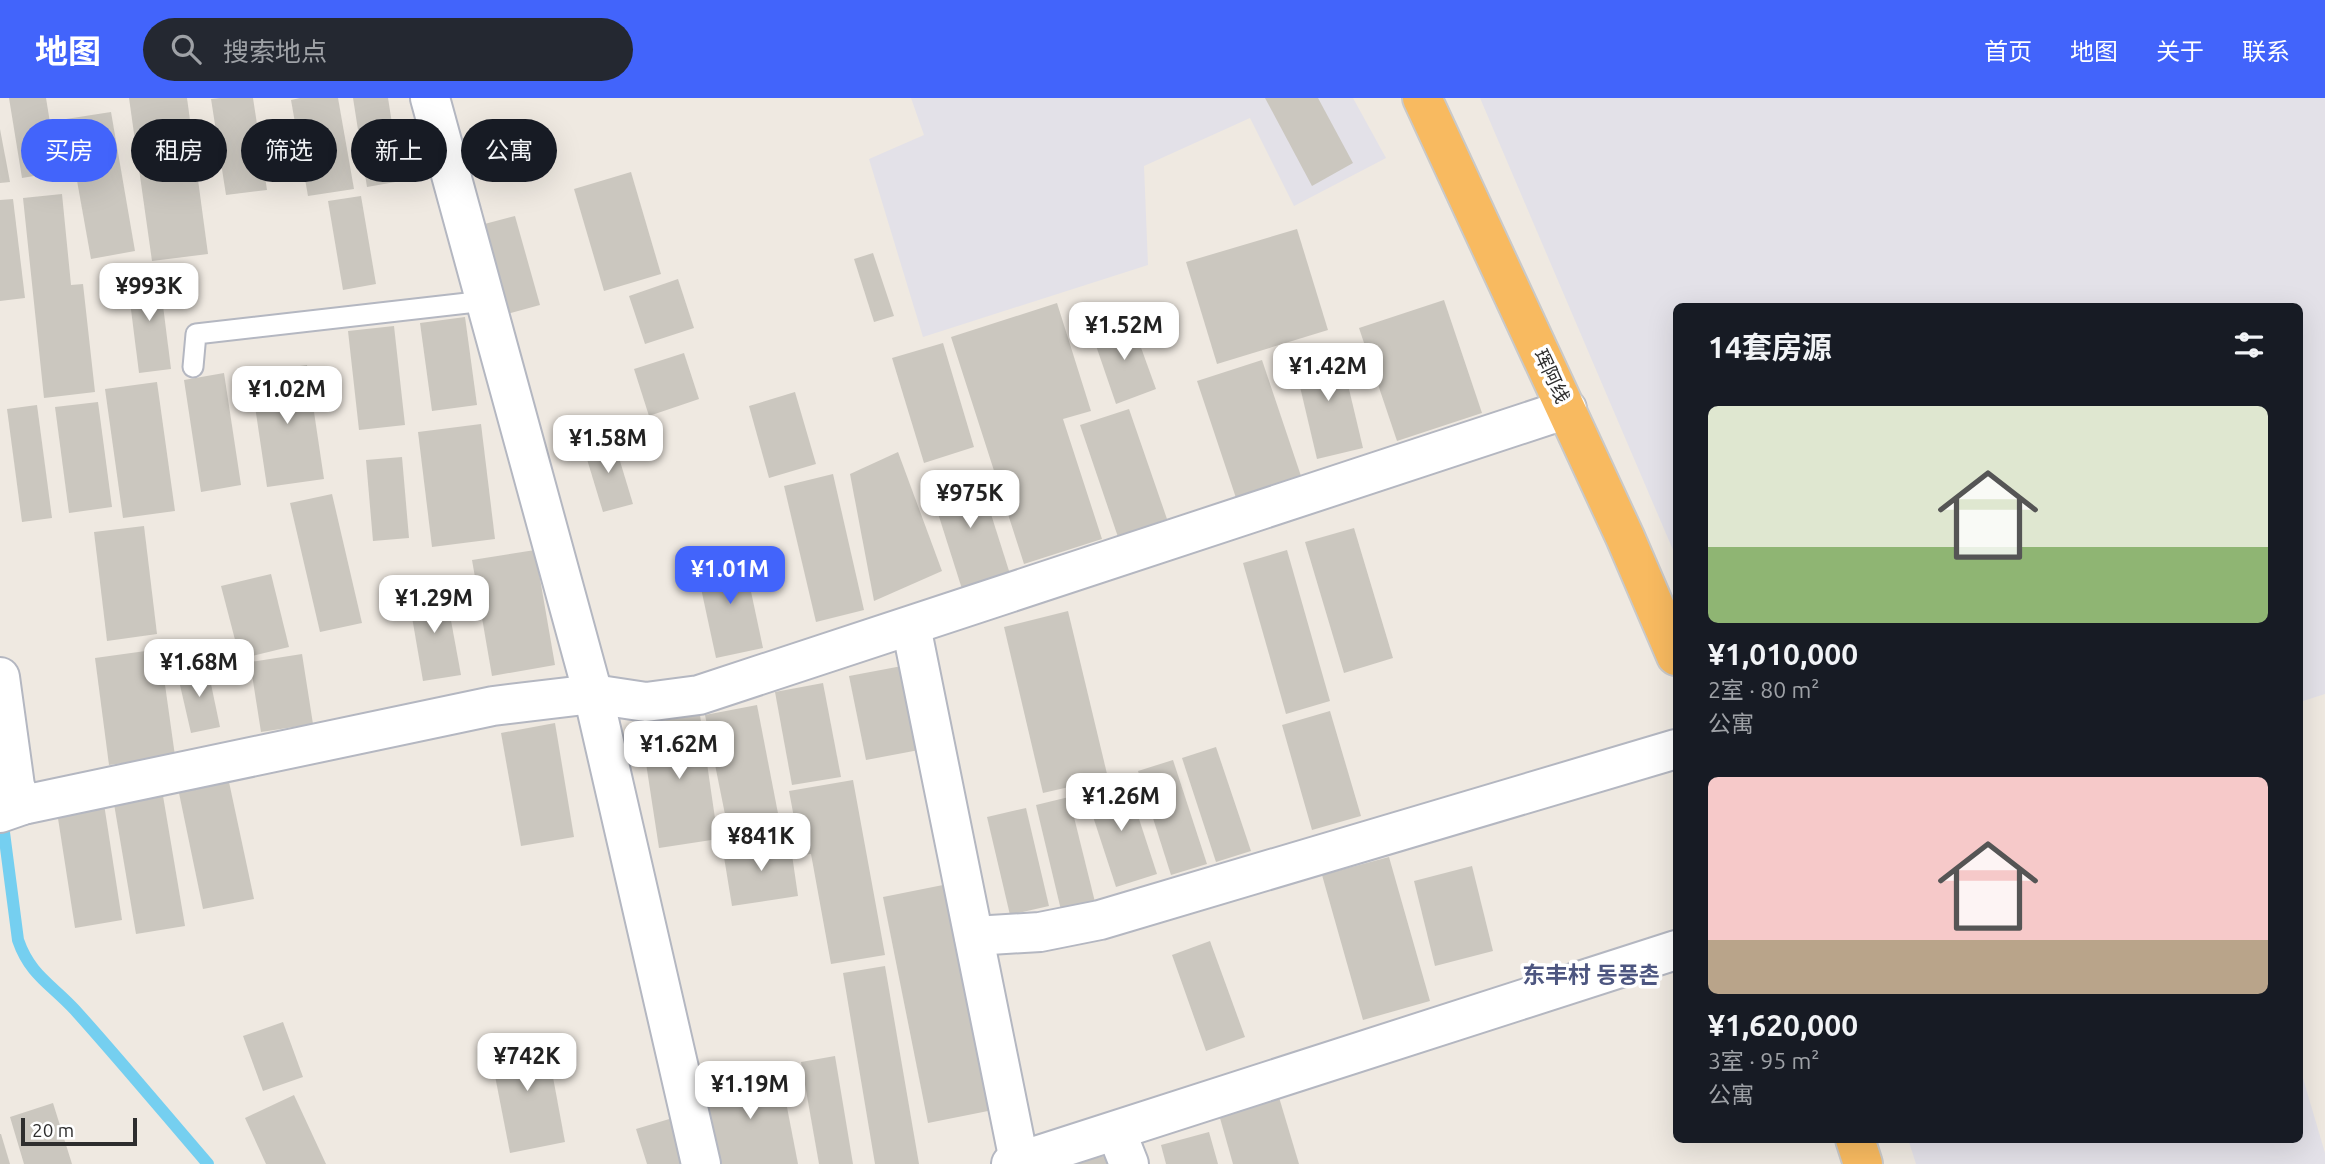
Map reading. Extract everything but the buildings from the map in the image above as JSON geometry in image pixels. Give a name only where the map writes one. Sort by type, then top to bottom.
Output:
[{"type":"highway","name":"珲阿线","points":[[1422,98],[1567,409],[1673,649]]},
{"type":"highway","points":[[1856,1143],[1863,1164]]},
{"type":"street","points":[[430,98],[593,694],[701,1164]]},
{"type":"street","points":[[0,677],[15,786],[11,809],[494,706],[593,694],[646,702],[699,695],[1567,409]]},
{"type":"street","points":[[911,625],[974,936],[1015,1163],[1122,1147],[1673,951]]},
{"type":"street","points":[[974,936],[1040,932],[1100,920],[1673,750]]},
{"type":"lane","points":[[193,367],[196,334],[485,301]]},
{"type":"shaded area","points":[[911,98],[1353,98],[1386,158],[1294,206],[1250,118],[1144,166],[1148,265],[923,337],[869,159],[924,135]]},
{"type":"shaded area","points":[[1480,98],[2325,98],[2325,694],[2303,701],[2303,303],[1673,303],[1673,550]]},
{"type":"shaded area","points":[[2303,1078],[2325,1153],[2325,1164],[1916,1164],[1909,1143],[2303,1143]]},
{"type":"waterway","points":[[2,817],[18,940],[23,952],[35,971],[92,1029],[208,1164]]},
{"type":"district","name":"东丰村 동풍촌","points":[[1591,975]]}]
